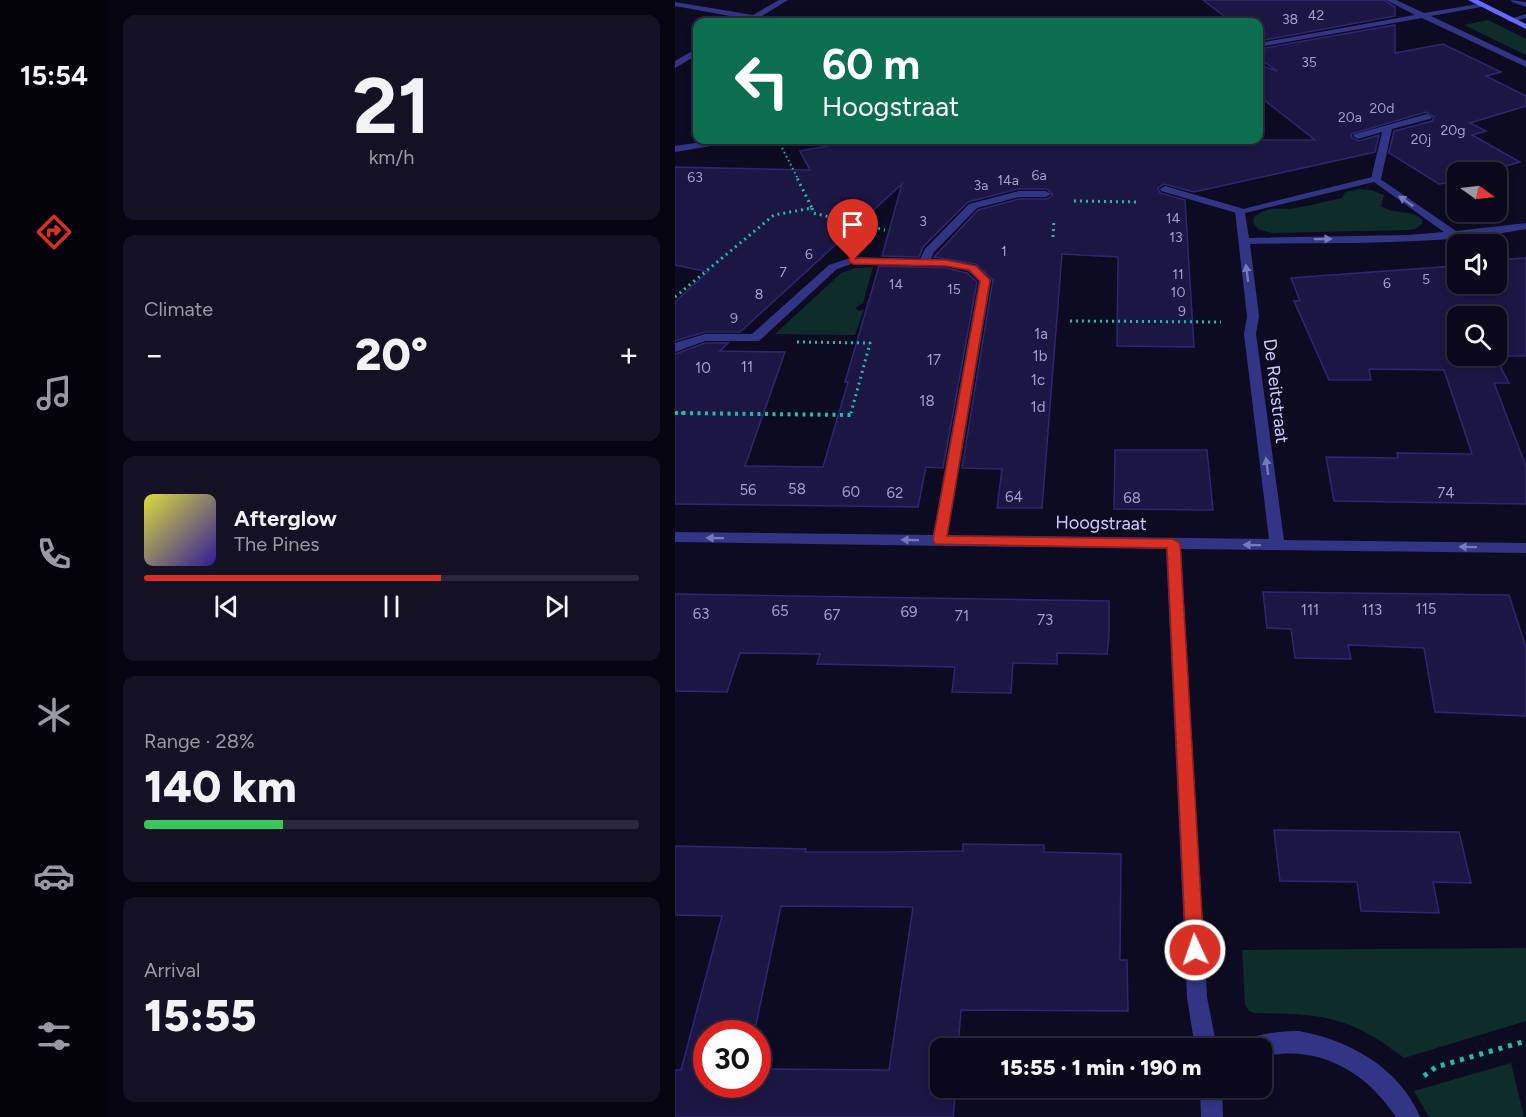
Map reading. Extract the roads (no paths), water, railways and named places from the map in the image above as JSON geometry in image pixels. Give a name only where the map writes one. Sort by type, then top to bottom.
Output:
[{"type":"street","points":[[753,18],[784,0]]},
{"type":"street","points":[[1390,0],[1526,64]]},
{"type":"street","points":[[1472,0],[1526,27]]},
{"type":"street","points":[[1515,0],[1526,5]]},
{"type":"street","points":[[675,4],[741,18]]},
{"type":"street","points":[[1263,44],[1481,5]]},
{"type":"street","points":[[1511,20],[1526,16]]},
{"type":"street","points":[[675,65],[693,54]]},
{"type":"street","points":[[1358,136],[1428,117]]},
{"type":"street","points":[[1375,179],[1388,128]]},
{"type":"street","points":[[675,149],[705,144]]},
{"type":"street","points":[[1165,189],[1240,211],[1375,179],[1454,234],[1526,226]]},
{"type":"street","points":[[925,261],[929,251],[973,206],[1019,194],[1045,194]]},
{"type":"street","name":"De Reitstraat","points":[[1240,211],[1252,322],[1250,334],[1277,545]]},
{"type":"street","points":[[1243,241],[1408,238],[1447,235]]},
{"type":"street","points":[[675,348],[694,338],[710,336],[755,338],[833,267],[853,261],[925,261],[972,268],[985,280],[940,540]]},
{"type":"street","name":"Hoogstraat","points":[[675,537],[1526,548]]},
{"type":"street","points":[[1173,543],[1197,997],[1204,1038]]},
{"type":"street","points":[[1272,1042],[1302,1041],[1336,1050],[1369,1068],[1397,1095],[1409,1117]]},
{"type":"street","points":[[1211,1098],[1212,1117]]}]
